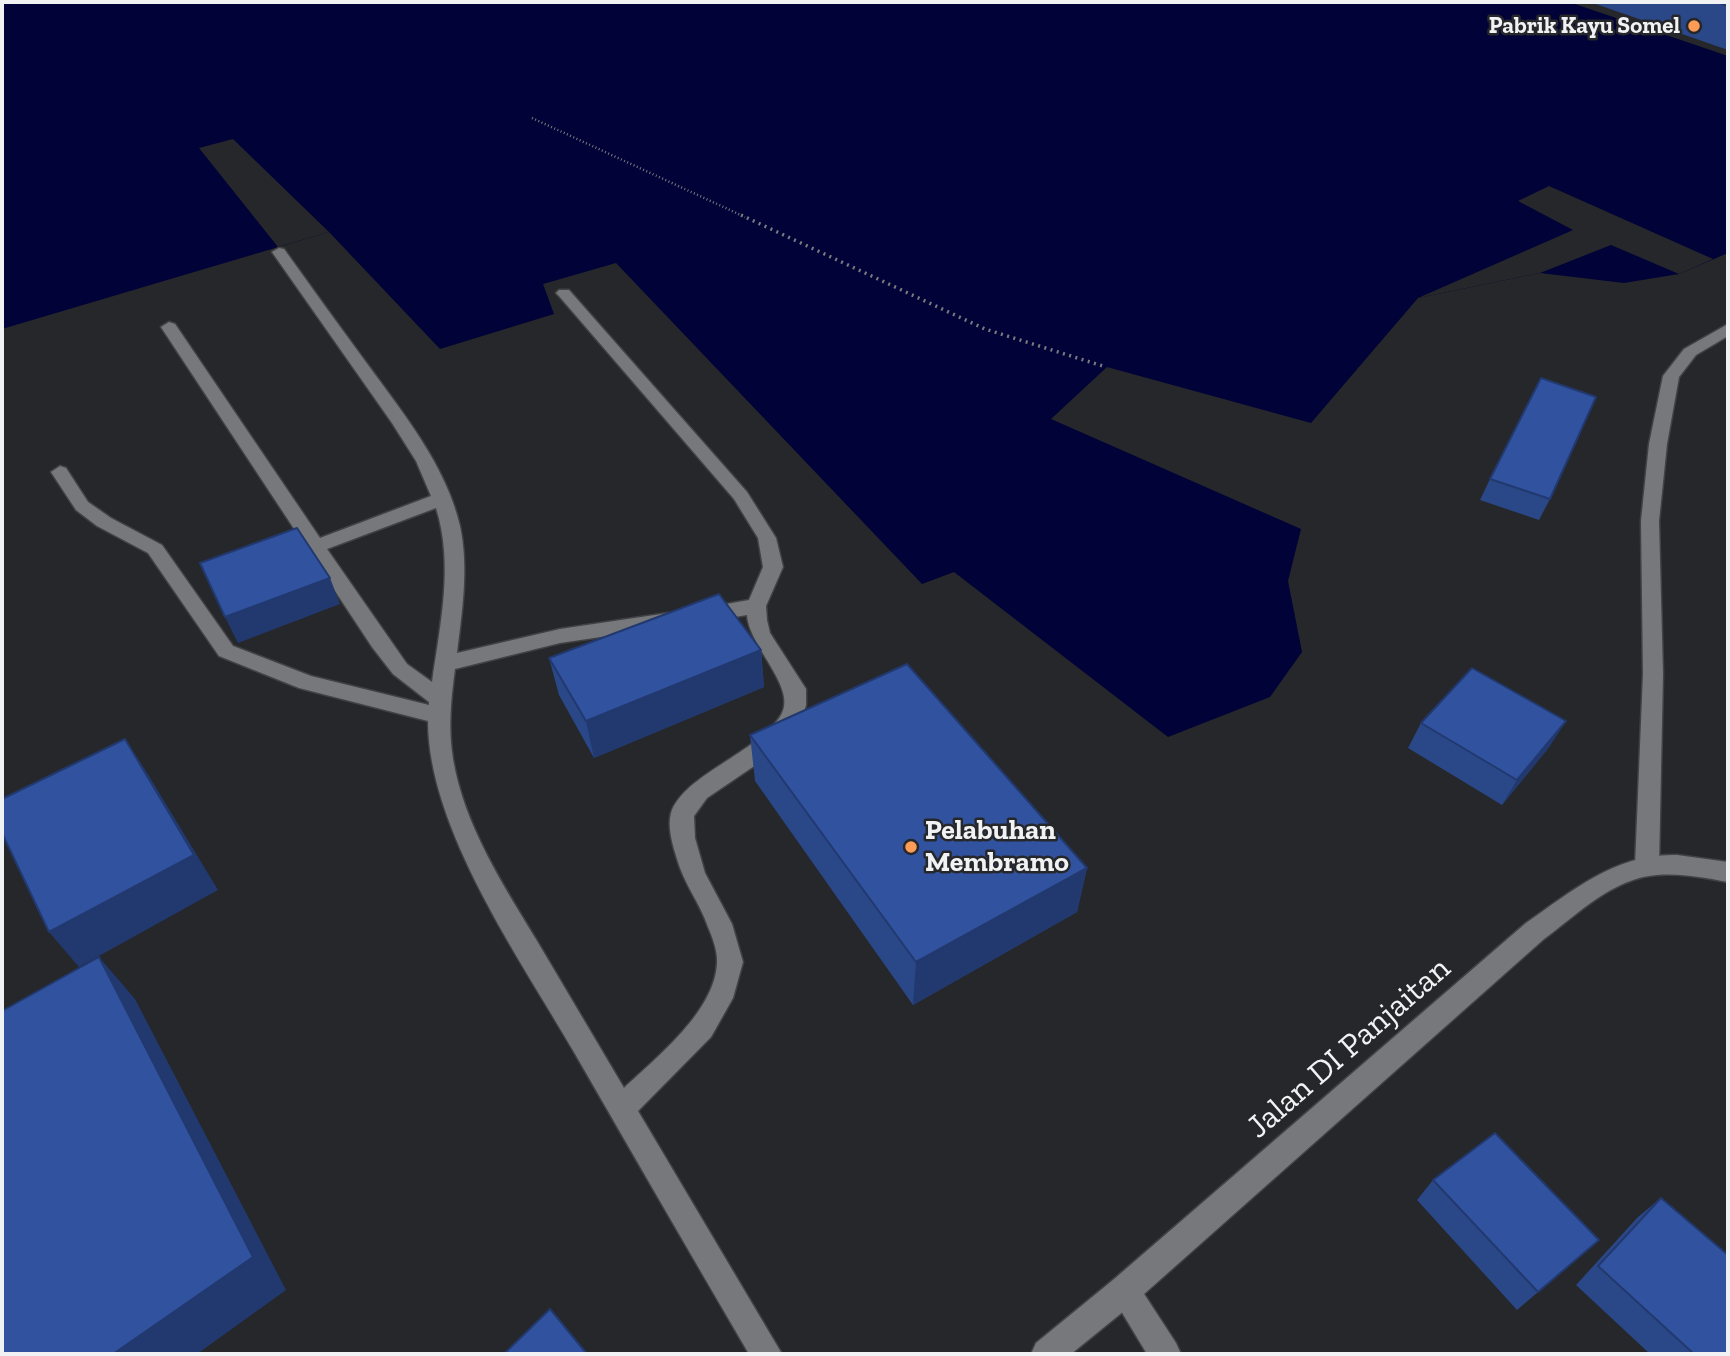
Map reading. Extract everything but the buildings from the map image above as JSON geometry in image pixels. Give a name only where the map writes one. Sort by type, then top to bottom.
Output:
[{"type":"street","points":[[279,252],[410,434],[442,499],[451,526],[454,580],[440,708],[443,767],[467,839],[495,893],[766,1354]]},
{"type":"street","points":[[564,293],[741,496],[767,538],[773,567],[756,606],[760,635],[795,689],[790,719],[755,754],[699,792],[682,814],[683,838],[693,874],[720,924],[730,962],[720,998],[702,1028],[671,1062],[622,1108]]},
{"type":"street","points":[[169,327],[315,547],[400,669],[440,708]]},
{"type":"street","points":[[1647,866],[1653,674],[1650,521],[1658,444],[1671,376],[1690,352],[1728,329]]},
{"type":"street","points":[[60,472],[82,506],[104,522],[155,549],[226,651],[306,683],[440,708]]},
{"type":"street","points":[[315,547],[442,499]]},
{"type":"street","points":[[444,664],[560,636],[756,606]]},
{"type":"street","name":"Jalan DI Panjaitan","points":[[1047,1354],[1124,1291],[1535,931],[1604,882],[1647,866],[1693,866],[1728,872]]},
{"type":"street","points":[[1124,1291],[1165,1354]]},
{"type":"path","points":[[532,118],[985,329],[1106,367]]},
{"type":"shaded area","points":[[2,2],[1569,2],[1728,56],[1728,253],[1679,274],[1624,283],[1540,273],[1418,298],[1311,423],[1107,367],[1051,419],[1301,529],[1288,581],[1302,652],[1270,697],[1168,737],[954,572],[922,584],[616,263],[543,284],[554,314],[440,349],[329,232],[2,329]]},
{"type":"pier","points":[[233,139],[329,232],[278,247],[199,148]]},
{"type":"pier","points":[[1549,186],[1713,259],[1679,274],[1611,245],[1540,273],[1418,298],[1573,230],[1518,201]]},
{"type":"place","name":"Pabrik Kayu Somel","points":[[1694,26]]},
{"type":"place","name":"Pelabuhan Membramo","points":[[911,847]]}]
